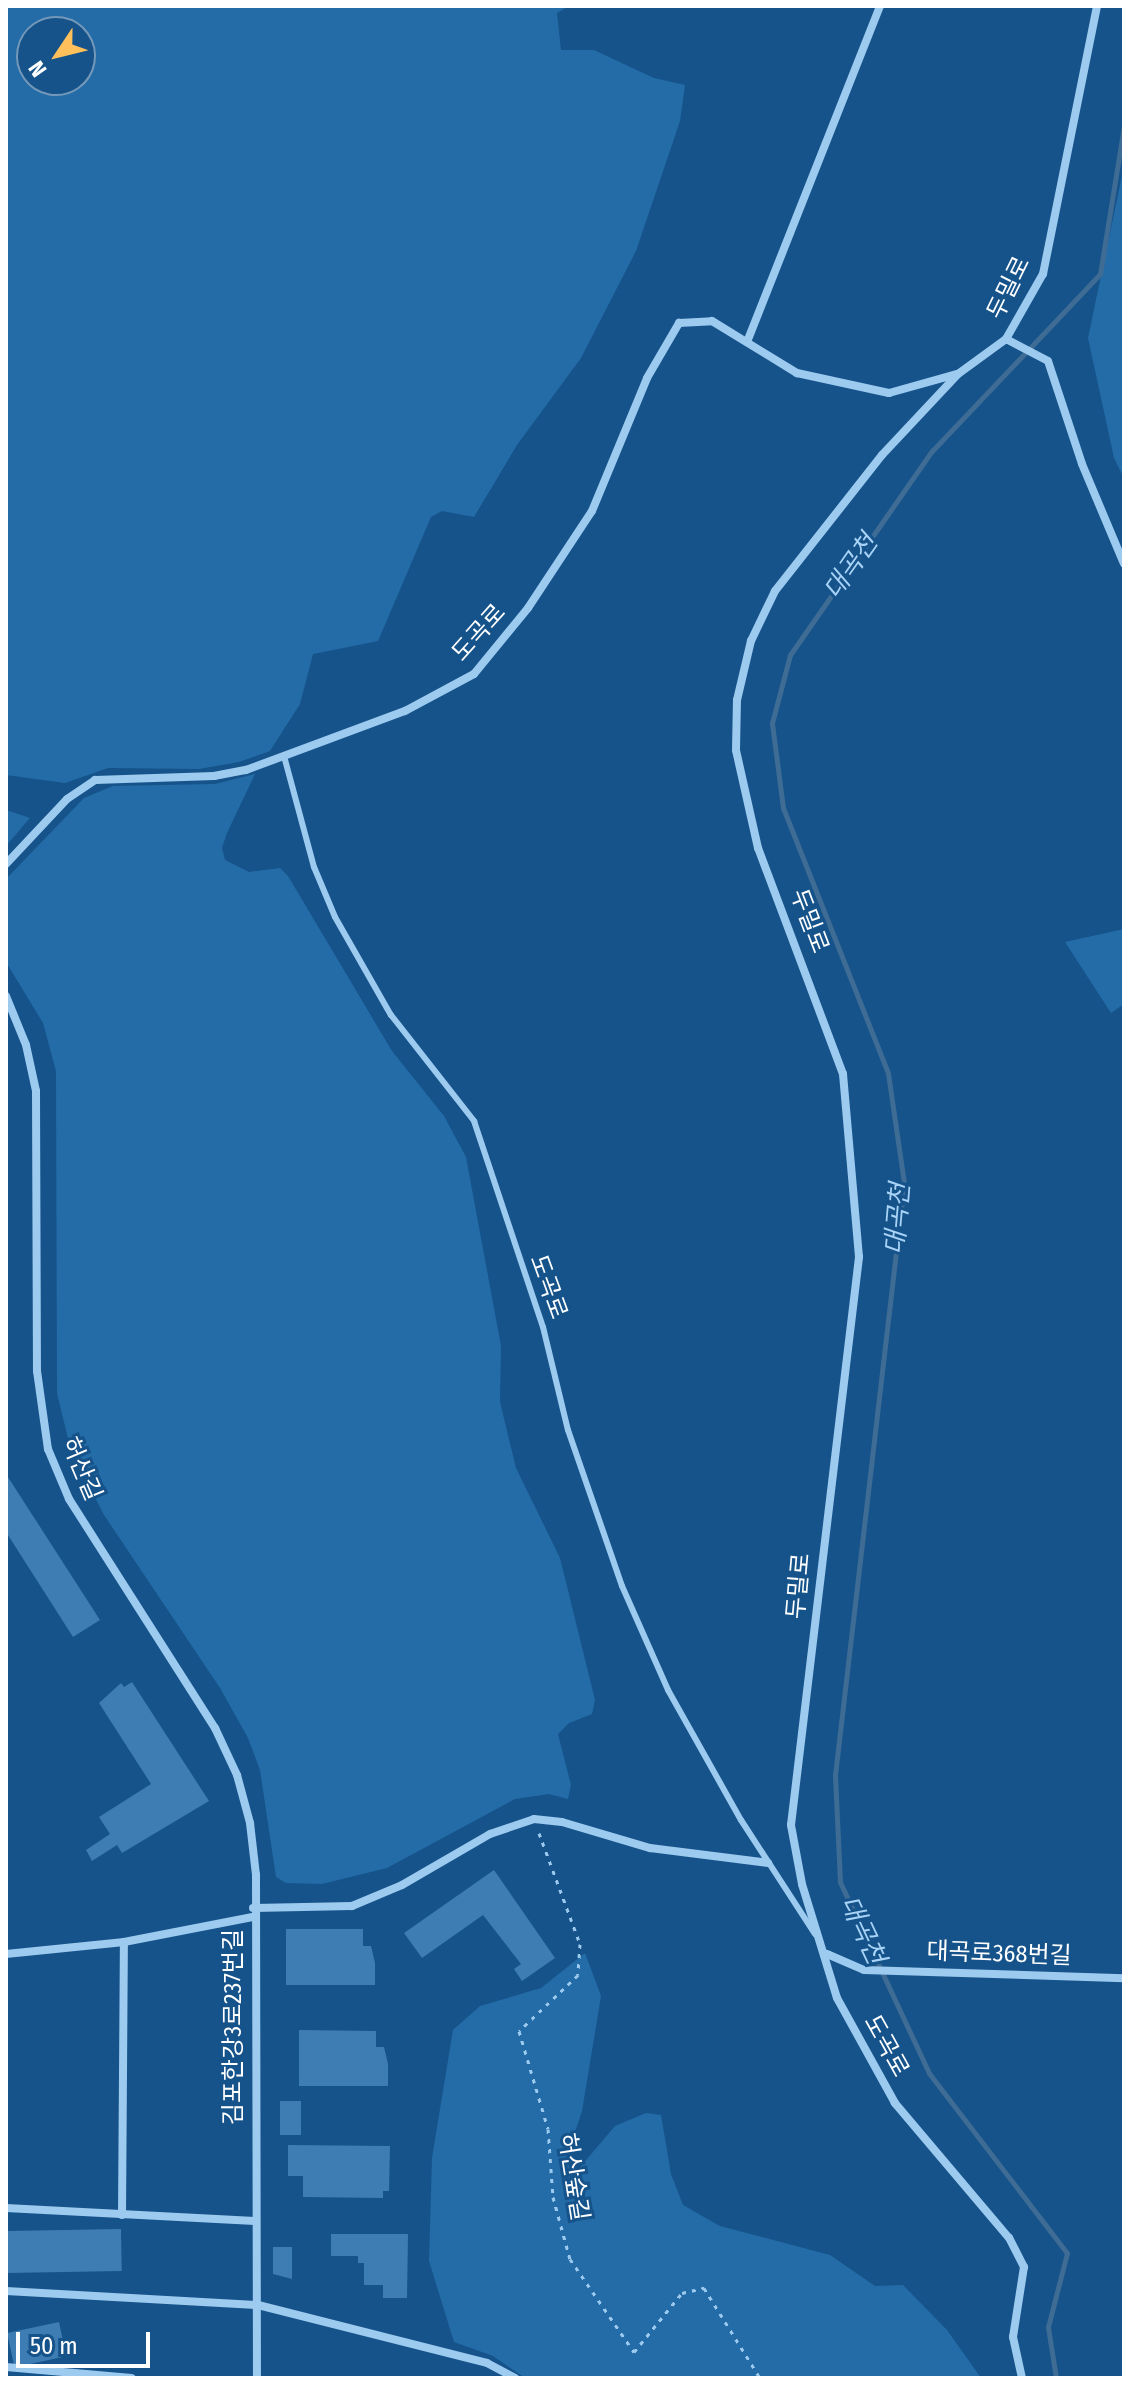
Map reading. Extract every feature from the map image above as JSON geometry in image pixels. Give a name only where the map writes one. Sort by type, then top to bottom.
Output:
[{"type":"street","points":[[880,6],[747,342],[797,373],[889,393],[958,374]]},
{"type":"street","name":"두밀로","points":[[827,1954],[802,1884],[791,1825],[859,1257],[852,1153],[843,1074],[758,848],[736,750],[737,700],[751,641],[775,591],[882,455],[958,374],[1006,339],[1043,274],[1097,6]]},
{"type":"street","name":"도곡로","points":[[284,756],[405,711],[474,674],[528,608],[592,511],[647,378],[679,323],[712,321],[747,342]]},
{"type":"street","points":[[1006,339],[1048,361],[1082,464],[1124,564]]},
{"type":"street","points":[[6,864],[67,799],[95,780],[214,776],[284,756]]},
{"type":"street","name":"허산길","points":[[6,996],[26,1045],[36,1091],[37,1384],[48,1449],[69,1499],[195,1693],[228,1755],[250,1823],[253,1912]]},
{"type":"street","points":[[253,1912],[352,1906],[402,1885],[490,1834],[534,1819],[562,1822],[650,1848],[768,1863]]},
{"type":"street","name":"김포한강3로237번길","points":[[6,1954],[124,1942],[253,1912],[257,2378]]},
{"type":"street","points":[[122,2215],[124,1942]]},
{"type":"street","name":"도곡로","points":[[827,1954],[837,1998],[895,2103],[1009,2238],[1024,2267],[1013,2337],[1022,2378]]},
{"type":"street","name":"대곡로368번길","points":[[827,1954],[868,1970],[1124,1978]]},
{"type":"street","points":[[6,2208],[255,2221]]},
{"type":"street","points":[[6,2291],[258,2305],[487,2363],[515,2378]]},
{"type":"street","points":[[6,2367],[132,2378]]},
{"type":"lane","name":"도곡로","points":[[284,756],[314,867],[335,917],[391,1015],[474,1121],[622,1586],[668,1690],[768,1863],[827,1954]]},
{"type":"path","name":"허산숲길","points":[[534,1819],[580,1944],[578,1975],[519,2031],[548,2129],[553,2197],[570,2259],[634,2352],[682,2293],[704,2288],[760,2378]]},
{"type":"shaded area","points":[[6,6],[569,6],[557,13],[561,50],[594,50],[654,78],[685,85],[680,121],[636,251],[581,358],[517,445],[474,517],[442,511],[431,517],[378,641],[313,654],[300,704],[270,751],[239,762],[199,769],[108,768],[65,783],[6,775]]},
{"type":"shaded area","points":[[1124,166],[1124,478],[1114,458],[1088,338]]},
{"type":"shaded area","points":[[255,774],[227,833],[222,848],[225,860],[249,872],[280,868],[288,876],[392,1051],[444,1116],[466,1157],[501,1346],[500,1402],[516,1468],[560,1558],[595,1700],[592,1714],[569,1723],[558,1734],[571,1785],[568,1799],[549,1794],[515,1799],[387,1868],[322,1884],[286,1883],[276,1877],[260,1770],[248,1738],[220,1688],[104,1515],[71,1451],[57,1393],[56,1071],[43,1023],[6,962],[6,879],[84,798],[113,786],[215,784]]},
{"type":"shaded area","points":[[6,810],[30,818],[6,846]]},
{"type":"shaded area","points":[[1124,929],[1124,1004],[1111,1013],[1065,942]]},
{"type":"shaded area","points":[[585,1953],[601,1996],[582,2111],[568,2154],[570,2179],[615,2126],[646,2113],[661,2115],[671,2174],[683,2205],[720,2226],[830,2255],[875,2286],[903,2285],[947,2330],[981,2378],[525,2378],[493,2356],[454,2342],[429,2261],[432,2158],[453,2030],[480,2006],[541,1988]]},
{"type":"building","points":[[6,1474],[100,1620],[73,1637],[6,1532]]},
{"type":"building","points":[[132,1682],[209,1801],[122,1853],[117,1845],[92,1861],[86,1850],[110,1834],[99,1817],[151,1784],[99,1703],[121,1683],[124,1687]]},
{"type":"building","points":[[494,1870],[555,1958],[522,1981],[514,1969],[521,1964],[483,1915],[422,1958],[404,1933]]},
{"type":"building","points":[[286,1929],[363,1929],[363,1946],[371,1946],[375,1963],[375,1985],[286,1985]]},
{"type":"building","points":[[299,2030],[376,2031],[376,2047],[384,2047],[388,2064],[388,2086],[299,2086]]},
{"type":"building","points":[[280,2101],[301,2101],[301,2135],[280,2135]]},
{"type":"building","points":[[288,2145],[390,2146],[389,2191],[383,2191],[383,2198],[303,2197],[303,2176],[288,2176]]},
{"type":"building","points":[[121,2229],[122,2271],[7,2273],[6,2231]]},
{"type":"building","points":[[331,2234],[408,2234],[407,2298],[383,2298],[383,2285],[364,2285],[364,2263],[358,2263],[358,2256],[331,2256]]},
{"type":"building","points":[[273,2247],[292,2247],[292,2279],[273,2274]]},
{"type":"building","points":[[59,2322],[66,2356],[14,2367],[7,2333]]},
{"type":"waterway","name":"대곡천","points":[[1056,2378],[1048,2327],[1067,2253],[929,2073],[840,1882],[835,1775],[904,1183],[888,1073],[783,808],[772,723],[790,655],[932,451],[1100,274],[1124,125]]}]
